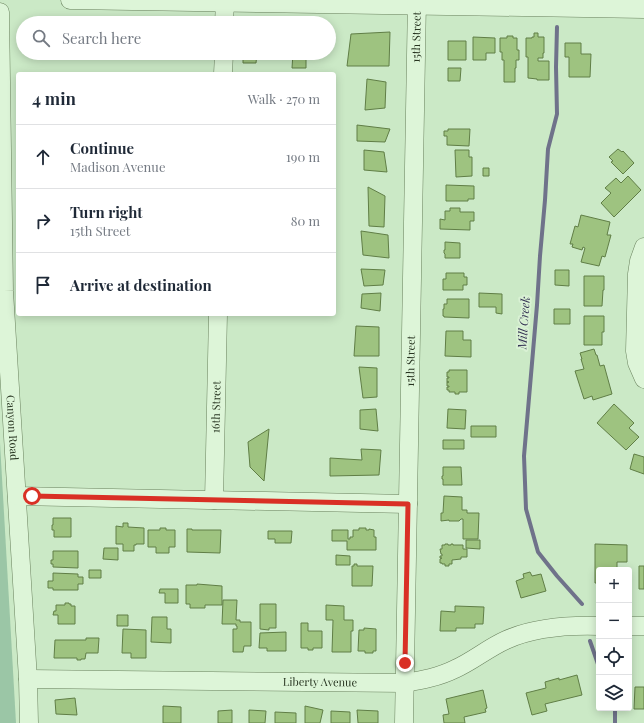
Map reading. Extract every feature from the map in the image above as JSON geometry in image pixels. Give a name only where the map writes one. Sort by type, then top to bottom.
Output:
[{"type":"street","points":[[70,0],[196,1],[225,3],[417,3],[644,9]]},
{"type":"street","points":[[224,16],[225,3]]},
{"type":"street","name":"15th Street","points":[[404,723],[417,3]]},
{"type":"street","name":"Canyon Road","points":[[0,12],[4,291],[28,679],[29,723]]},
{"type":"street","points":[[223,72],[224,60]]},
{"type":"street","points":[[644,247],[639,261],[637,274],[635,351],[637,362],[644,379]]},
{"type":"street","name":"16th Street","points":[[214,500],[218,316]]},
{"type":"street","points":[[17,496],[408,504]]},
{"type":"street","name":"Liberty Avenue","points":[[28,679],[405,683],[454,670],[506,640],[536,630],[580,625],[596,626]]},
{"type":"street","points":[[632,626],[644,626]]},
{"type":"green space","points":[[0,443],[16,723],[0,723]]},
{"type":"building","points":[[390,32],[389,66],[347,66],[351,34]]},
{"type":"building","points":[[534,33],[538,33],[538,37],[544,37],[543,58],[538,58],[538,61],[549,61],[549,80],[528,78],[526,38],[534,37]]},
{"type":"building","points":[[507,36],[517,38],[519,60],[516,60],[515,82],[504,82],[504,60],[502,60],[502,52],[500,52],[500,38],[507,38]]},
{"type":"building","points":[[473,37],[495,38],[495,53],[486,53],[486,60],[473,60]]},
{"type":"building","points":[[448,41],[466,41],[466,60],[448,60]]},
{"type":"building","points":[[565,43],[581,43],[581,54],[591,54],[590,77],[569,77],[569,57],[565,57]]},
{"type":"building","points":[[243,60],[256,60],[256,63],[243,63]]},
{"type":"building","points":[[293,60],[306,60],[306,68],[292,68]]},
{"type":"building","points":[[448,68],[461,68],[460,81],[448,81]]},
{"type":"building","points":[[367,79],[386,82],[385,108],[365,110]]},
{"type":"building","points":[[357,125],[390,129],[385,142],[357,141]]},
{"type":"building","points":[[448,129],[470,129],[469,146],[447,145],[447,136],[444,136],[444,131],[448,131]]},
{"type":"building","points":[[618,149],[622,152],[623,151],[634,163],[623,174],[611,162],[613,161],[609,157]]},
{"type":"building","points":[[364,150],[384,152],[387,172],[364,170]]},
{"type":"building","points":[[455,150],[469,150],[469,157],[472,157],[472,176],[456,177]]},
{"type":"building","points":[[483,168],[489,168],[489,176],[483,176]]},
{"type":"building","points":[[628,176],[641,190],[614,217],[601,203],[611,193],[605,188],[616,178],[621,183]]},
{"type":"building","points":[[446,185],[474,186],[474,199],[468,199],[468,201],[446,201]]},
{"type":"building","points":[[368,187],[385,196],[384,227],[369,226]]},
{"type":"building","points":[[450,208],[460,208],[460,212],[474,212],[474,221],[470,221],[470,230],[440,229],[440,219],[445,220],[445,211],[450,211]]},
{"type":"building","points":[[581,215],[610,222],[607,235],[611,235],[605,257],[602,256],[599,266],[581,262],[585,248],[583,247],[582,250],[572,247],[573,244],[570,244],[575,226],[578,227]]},
{"type":"building","points":[[361,231],[388,235],[389,258],[363,255]]},
{"type":"building","points":[[445,242],[460,243],[460,258],[445,258]]},
{"type":"building","points":[[361,269],[385,270],[383,285],[364,286]]},
{"type":"building","points":[[555,270],[569,270],[569,286],[555,285]]},
{"type":"building","points":[[446,273],[464,273],[464,277],[467,277],[467,285],[463,285],[463,290],[443,290],[443,279],[446,279]]},
{"type":"building","points":[[584,276],[604,276],[602,306],[584,306]]},
{"type":"building","points":[[381,293],[380,311],[361,308],[362,294]]},
{"type":"building","points":[[479,293],[502,294],[502,314],[496,313],[496,307],[479,307]]},
{"type":"building","points":[[447,299],[469,299],[469,318],[444,317],[443,309],[444,304],[447,304]]},
{"type":"building","points":[[554,309],[570,309],[570,324],[554,324]]},
{"type":"building","points":[[584,316],[604,316],[602,345],[584,345]]},
{"type":"building","points":[[356,326],[379,327],[379,356],[354,356]]},
{"type":"building","points":[[446,331],[463,331],[463,340],[471,340],[471,357],[445,356]]},
{"type":"building","points":[[594,349],[600,366],[604,365],[612,394],[593,400],[592,396],[584,399],[575,371],[584,369],[580,353]]},
{"type":"building","points":[[359,367],[377,368],[377,397],[363,398]]},
{"type":"building","points":[[449,370],[467,370],[467,392],[459,392],[459,394],[455,394],[455,392],[449,392],[449,390],[447,390],[447,387],[449,386],[447,386],[447,378],[449,378],[447,377],[447,372],[449,372]]},
{"type":"building","points":[[614,404],[634,423],[629,428],[639,437],[626,450],[597,423]]},
{"type":"building","points":[[376,409],[378,431],[360,429],[360,410]]},
{"type":"building","points":[[448,409],[466,410],[465,429],[447,428]]},
{"type":"building","points":[[471,426],[496,426],[496,437],[471,437]]},
{"type":"building","points":[[269,429],[264,481],[250,467],[248,442]]},
{"type":"building","points":[[443,440],[464,440],[464,449],[443,449]]},
{"type":"building","points":[[361,449],[381,450],[379,475],[330,476],[330,458],[362,460]]},
{"type":"building","points":[[634,454],[644,457],[644,474],[630,469]]},
{"type":"building","points":[[443,467],[461,467],[462,485],[443,485]]},
{"type":"building","points":[[444,496],[462,497],[462,510],[467,510],[467,513],[479,513],[478,539],[463,539],[463,519],[459,521],[441,521]]},
{"type":"building","points":[[53,518],[71,518],[71,537],[54,537],[54,530],[52,530]]},
{"type":"building","points":[[123,523],[128,523],[128,527],[144,528],[144,544],[134,545],[134,551],[123,551],[123,544],[116,544],[116,526],[123,527]]},
{"type":"building","points":[[160,528],[175,530],[175,547],[169,547],[169,553],[156,553],[156,547],[148,547],[148,530],[160,530]]},
{"type":"building","points":[[359,528],[374,530],[374,537],[376,537],[376,550],[347,550],[347,541],[332,541],[332,530],[348,530],[348,539],[350,539],[350,537],[353,537],[353,530],[359,530]]},
{"type":"building","points":[[187,529],[221,530],[220,553],[187,552]]},
{"type":"building","points":[[268,531],[292,531],[291,543],[275,543],[275,539],[268,539]]},
{"type":"building","points":[[466,540],[480,540],[480,549],[466,548]]},
{"type":"building","points":[[595,544],[627,545],[627,562],[617,562],[617,567],[596,567],[595,583]]},
{"type":"building","points":[[442,545],[463,545],[463,549],[467,549],[467,557],[452,560],[452,564],[445,566],[445,564],[440,563],[440,559],[442,558],[440,558],[440,556],[442,556],[442,554],[440,549],[442,549]]},
{"type":"building","points":[[104,548],[118,548],[118,560],[103,559]]},
{"type":"building","points":[[53,551],[78,551],[78,568],[53,567],[51,560],[53,560]]},
{"type":"building","points":[[336,555],[350,556],[350,565],[336,565]]},
{"type":"building","points":[[354,564],[357,564],[357,566],[373,566],[372,586],[352,586],[352,566],[354,566]]},
{"type":"building","points":[[639,566],[644,566],[644,589],[639,589]]},
{"type":"building","points":[[89,570],[101,570],[101,578],[89,578]]},
{"type":"building","points":[[530,572],[532,576],[541,574],[546,591],[521,598],[516,581],[524,578],[523,574]]},
{"type":"building","points":[[53,573],[78,574],[78,577],[83,577],[83,584],[78,584],[78,590],[53,590],[53,588],[48,588],[48,581],[53,581]]},
{"type":"building","points":[[197,584],[222,586],[222,605],[205,605],[205,608],[190,608],[190,604],[186,604],[186,585]]},
{"type":"building","points":[[160,589],[178,589],[178,603],[165,603],[165,593],[159,593]]},
{"type":"building","points":[[223,600],[237,600],[236,620],[240,620],[240,622],[251,622],[251,646],[244,646],[243,652],[233,652],[233,629],[237,629],[236,624],[222,624]]},
{"type":"building","points":[[65,603],[75,606],[75,624],[58,624],[58,615],[53,615],[54,611],[56,611],[56,605],[65,605]]},
{"type":"building","points":[[260,604],[276,604],[276,628],[269,628],[269,630],[260,629]]},
{"type":"building","points":[[326,605],[344,606],[344,620],[353,620],[353,631],[351,631],[351,652],[332,652],[333,620],[326,620]]},
{"type":"building","points":[[455,606],[484,607],[483,624],[475,624],[475,628],[456,628],[456,631],[440,631],[441,611],[455,612]]},
{"type":"building","points":[[117,615],[128,615],[128,626],[117,626]]},
{"type":"building","points":[[152,617],[167,617],[167,629],[171,629],[171,643],[151,642]]},
{"type":"building","points":[[301,623],[308,623],[308,631],[322,631],[322,648],[313,648],[313,650],[308,650],[308,648],[301,648]]},
{"type":"building","points":[[364,628],[376,629],[376,651],[373,651],[373,653],[358,651],[359,630],[364,630]]},
{"type":"building","points":[[123,629],[146,630],[146,658],[131,658],[131,653],[122,653]]},
{"type":"building","points":[[286,632],[286,651],[267,651],[267,648],[259,648],[260,633]]},
{"type":"building","points":[[86,638],[99,638],[98,653],[86,653],[85,659],[81,660],[77,660],[77,658],[54,658],[55,640],[86,640]]},
{"type":"building","points":[[577,675],[582,695],[545,704],[547,711],[532,715],[526,693],[546,688],[545,682]]},
{"type":"building","points":[[635,687],[644,687],[644,709],[634,709]]},
{"type":"building","points":[[483,690],[487,708],[485,709],[486,712],[464,717],[465,723],[444,723],[443,715],[449,714],[446,699]]},
{"type":"building","points":[[75,698],[77,715],[56,714],[55,700]]},
{"type":"building","points":[[163,706],[181,707],[181,723],[163,723]]},
{"type":"building","points":[[305,706],[323,710],[320,723],[305,723]]},
{"type":"building","points":[[232,710],[232,723],[218,723],[218,711]]},
{"type":"building","points":[[249,710],[266,711],[265,723],[249,723]]},
{"type":"building","points":[[357,710],[378,711],[378,723],[358,723]]},
{"type":"building","points":[[331,711],[350,712],[350,723],[331,723]]},
{"type":"building","points":[[275,712],[296,713],[296,723],[275,723]]},
{"type":"waterway","name":"Mill Creek","points":[[557,27],[557,114],[548,149],[524,456],[526,509],[538,552],[582,604]]},
{"type":"waterway","name":"Mill Creek","points":[[590,641],[596,658]]},
{"type":"waterway","name":"Mill Creek","points":[[615,711],[615,723]]},
{"type":"route","points":[[32,496],[408,504],[405,663]]}]
